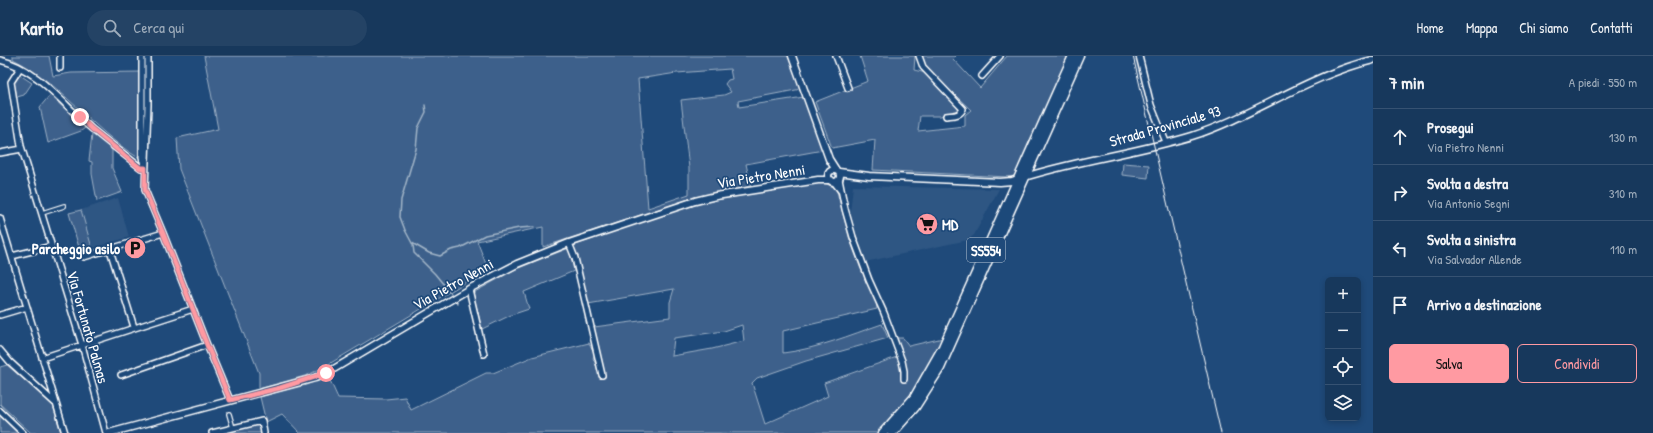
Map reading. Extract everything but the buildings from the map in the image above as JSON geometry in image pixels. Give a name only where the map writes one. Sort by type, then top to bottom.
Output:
[{"type":"main road","name":"SS554","points":[[892,433],[915,407],[940,368],[1073,56]]},
{"type":"main road","name":"SS554","points":[[883,433],[914,398],[934,364],[1079,56]]},
{"type":"street","points":[[60,56],[60,68]]},
{"type":"street","points":[[142,56],[142,157],[145,168]]},
{"type":"street","points":[[148,56],[145,190],[230,400]]},
{"type":"street","points":[[792,56],[843,196],[853,237],[902,361],[904,379]]},
{"type":"street","points":[[836,56],[848,88]]},
{"type":"street","points":[[919,56],[923,67],[963,109],[957,115],[946,116]]},
{"type":"street","points":[[982,76],[1000,56]]},
{"type":"street","points":[[1139,56],[1151,105],[1166,142]]},
{"type":"street","points":[[0,60],[12,63],[48,87],[92,129],[140,168],[145,168]]},
{"type":"street","name":"Strada Provinciale 93","points":[[1022,177],[1191,136],[1235,120],[1302,86],[1359,63],[1373,60]]},
{"type":"street","name":"Via Fortunato Palmas","points":[[20,68],[11,82],[22,149],[82,345],[106,433]]},
{"type":"street","points":[[0,154],[22,149]]},
{"type":"street","points":[[835,176],[853,174],[1000,182],[1022,177]]},
{"type":"street","name":"Via Pietro Nenni","points":[[109,433],[280,388],[326,373],[469,289],[517,264],[569,243],[709,198],[835,176]]},
{"type":"street","points":[[42,212],[64,206]]},
{"type":"street","points":[[0,218],[65,433]]},
{"type":"street","points":[[84,257],[163,233]]},
{"type":"street","points":[[569,243],[575,258],[602,375]]},
{"type":"street","points":[[12,256],[52,246]]},
{"type":"street","points":[[110,250],[134,327]]},
{"type":"street","points":[[469,289],[484,354]]},
{"type":"street","points":[[0,315],[28,307]]},
{"type":"street","points":[[42,358],[193,309]]},
{"type":"street","points":[[121,375],[207,345]]},
{"type":"street","points":[[0,350],[10,362],[57,404]]},
{"type":"street","points":[[43,392],[52,389]]},
{"type":"street","points":[[0,411],[23,433]]},
{"type":"street","points":[[229,414],[233,428]]},
{"type":"street","points":[[212,433],[262,421],[264,433]]},
{"type":"shaded area","points":[[13,56],[49,56],[53,76],[71,73],[140,72],[139,156],[137,157],[121,146],[46,80],[13,59]]},
{"type":"shaded area","points":[[204,56],[788,56],[801,89],[738,101],[739,107],[804,97],[823,150],[746,164],[751,186],[689,199],[543,247],[543,227],[477,241],[488,269],[324,367],[308,375],[259,389],[259,373],[179,169],[177,138],[218,129]],"holes":[[[730,69],[732,79],[728,80],[725,84],[731,92],[724,95],[681,100],[689,168],[689,194],[648,208],[638,79],[677,73]]]},
{"type":"shaded area","points":[[860,56],[915,56],[914,70],[926,73],[958,107],[959,110],[941,116],[920,116],[918,131],[965,126],[965,115],[971,110],[925,68],[922,56],[956,56],[953,59],[980,88],[1007,56],[1070,56],[1018,173],[1015,176],[1008,177],[873,170],[875,140],[832,148],[815,102],[868,81]]},
{"type":"shaded area","points":[[20,75],[32,83],[24,95],[17,97],[14,83]]},
{"type":"shaded area","points":[[50,95],[85,128],[81,131],[48,143],[40,107]]},
{"type":"shaded area","points":[[92,134],[112,150],[112,168],[122,192],[97,201],[92,174],[92,162],[89,161]]},
{"type":"shaded area","points":[[1123,163],[1149,165],[1148,178],[1122,175]]},
{"type":"shaded area","points":[[818,183],[824,183],[836,188],[849,237],[860,267],[876,301],[877,309],[783,331],[783,353],[821,345],[882,324],[888,338],[806,361],[757,378],[752,383],[765,424],[828,396],[824,383],[897,357],[903,374],[902,379],[905,382],[907,375],[896,338],[903,338],[909,346],[943,338],[920,383],[902,408],[879,433],[300,433],[282,414],[266,422],[260,397],[306,385],[328,376],[338,398],[386,399],[405,397],[411,410],[486,373],[493,373],[532,357],[589,343],[595,354],[593,358],[600,375],[604,375],[594,327],[670,317],[670,302],[674,289],[588,304],[573,246],[664,214],[709,201]],"holes":[[[742,325],[744,341],[712,349],[672,356],[674,338],[724,331]]]},
{"type":"shaded area","points":[[853,186],[999,189],[974,235],[968,240],[865,262],[850,214]]},
{"type":"shaded area","points":[[118,198],[129,237],[92,248],[81,210]]},
{"type":"shaded area","points":[[81,210],[92,248],[80,251],[69,213]]},
{"type":"shaded area","points":[[569,248],[574,271],[524,292],[529,309],[511,315],[482,329],[473,293],[516,269]]},
{"type":"shaded area","points":[[7,365],[53,405],[61,433],[31,433],[0,404],[0,367]]},
{"type":"shaded area","points":[[0,416],[18,433],[0,433]]},
{"type":"shaded area","points":[[259,424],[261,433],[232,433],[232,431]]},
{"type":"waterway","points":[[425,105],[426,112],[418,128],[416,149],[401,200],[400,217],[413,245],[414,253],[435,274],[453,296]]},
{"type":"waterway","points":[[412,243],[429,253],[440,256],[451,250],[460,248],[485,235],[519,228],[534,227]]},
{"type":"waterway","points":[[455,299],[458,304]]},
{"type":"tram line","points":[[1133,56],[1221,433]]},
{"type":"place","name":"MD","points":[[927,224]]},
{"type":"place","name":"Parcheggio asilo","points":[[135,248]]},
{"type":"route","points":[[80,117],[92,129],[140,168],[145,168],[145,190],[230,400],[280,388],[315,378],[326,373]]}]
